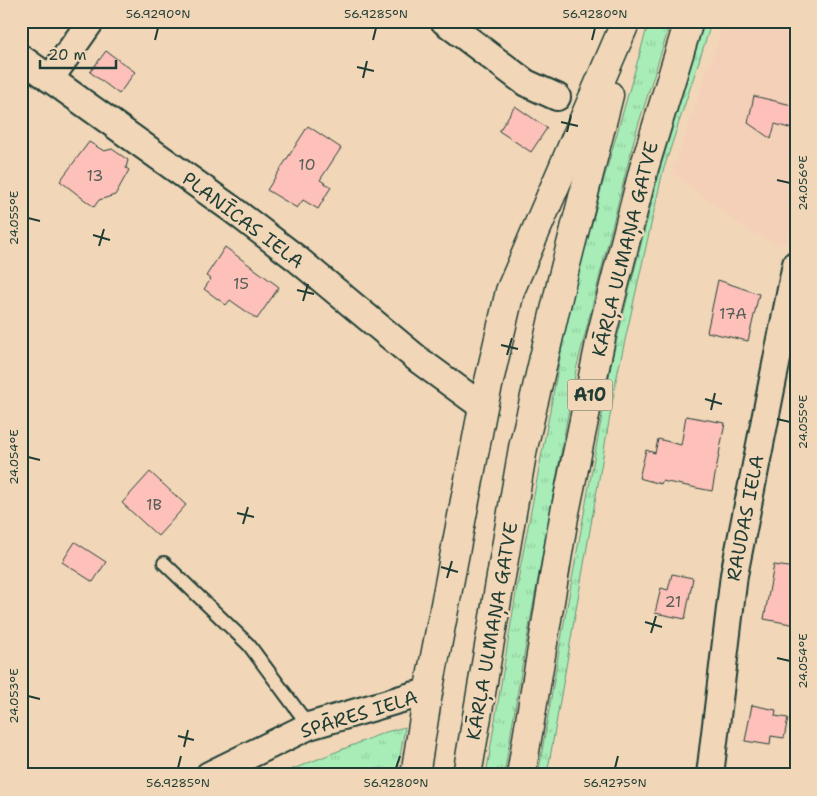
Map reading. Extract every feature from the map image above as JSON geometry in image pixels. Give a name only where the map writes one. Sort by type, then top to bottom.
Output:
[{"type":"highway","points":[[415,775],[428,693],[483,408],[510,291],[627,21]]},
{"type":"highway","name":"KĀRĻA ULMAŅA GATVE","points":[[468,775],[523,448],[562,280],[627,21]]},
{"type":"highway","name":"KĀRĻA ULMAŅA GATVE","points":[[521,775],[564,517],[602,333],[644,168],[688,21]]},
{"type":"street","points":[[50,79],[91,21]]},
{"type":"street","points":[[444,21],[526,83],[557,96]]},
{"type":"street","name":"PLANĪCAS IELA","points":[[21,58],[296,258],[420,361],[483,408]]},
{"type":"street","name":"RAUDAS IELA","points":[[710,775],[734,575],[788,336],[796,264]]},
{"type":"street","name":"SPĀRES IELA","points":[[210,775],[309,726],[415,695],[428,693]]},
{"type":"lane","points":[[164,563],[249,645],[309,726]]},
{"type":"shaded area","points":[[724,21],[796,21],[796,205],[788,242],[780,245],[747,230],[672,173]]},
{"type":"green space","points":[[649,21],[671,21],[636,132],[576,370],[504,775],[486,775],[520,569],[574,284]]},
{"type":"green space","points":[[705,21],[712,21],[663,171],[617,376],[547,775],[538,775],[613,355],[660,169]]},
{"type":"green space","points":[[405,727],[397,775],[278,775],[386,732]]},
{"type":"building","points":[[106,51],[135,72],[119,94],[90,72]]},
{"type":"building","points":[[754,96],[796,106],[796,130],[775,124],[771,139],[748,123]]},
{"type":"building","points":[[515,106],[547,128],[531,152],[499,131]]},
{"type":"building","points":[[308,126],[341,148],[320,180],[331,187],[318,209],[303,200],[297,208],[267,190]]},
{"type":"building","points":[[89,142],[104,151],[112,149],[128,160],[126,168],[129,170],[115,195],[99,200],[94,207],[60,181]]},
{"type":"building","points":[[225,247],[279,287],[257,319],[230,300],[226,305],[204,289],[211,279],[206,276]]},
{"type":"building","points":[[718,280],[759,294],[748,341],[707,332]]},
{"type":"building","points":[[686,416],[725,423],[712,491],[662,481],[661,484],[639,478],[646,450],[655,453],[658,439],[681,445]]},
{"type":"building","points":[[150,472],[186,505],[158,536],[122,503]]},
{"type":"building","points":[[75,542],[106,562],[93,582],[62,562]]},
{"type":"building","points":[[774,565],[796,568],[796,625],[764,619]]},
{"type":"building","points":[[672,574],[693,578],[685,619],[655,613],[661,588],[668,590]]},
{"type":"building","points":[[752,705],[776,710],[775,716],[788,718],[784,738],[771,736],[770,745],[745,741]]}]
